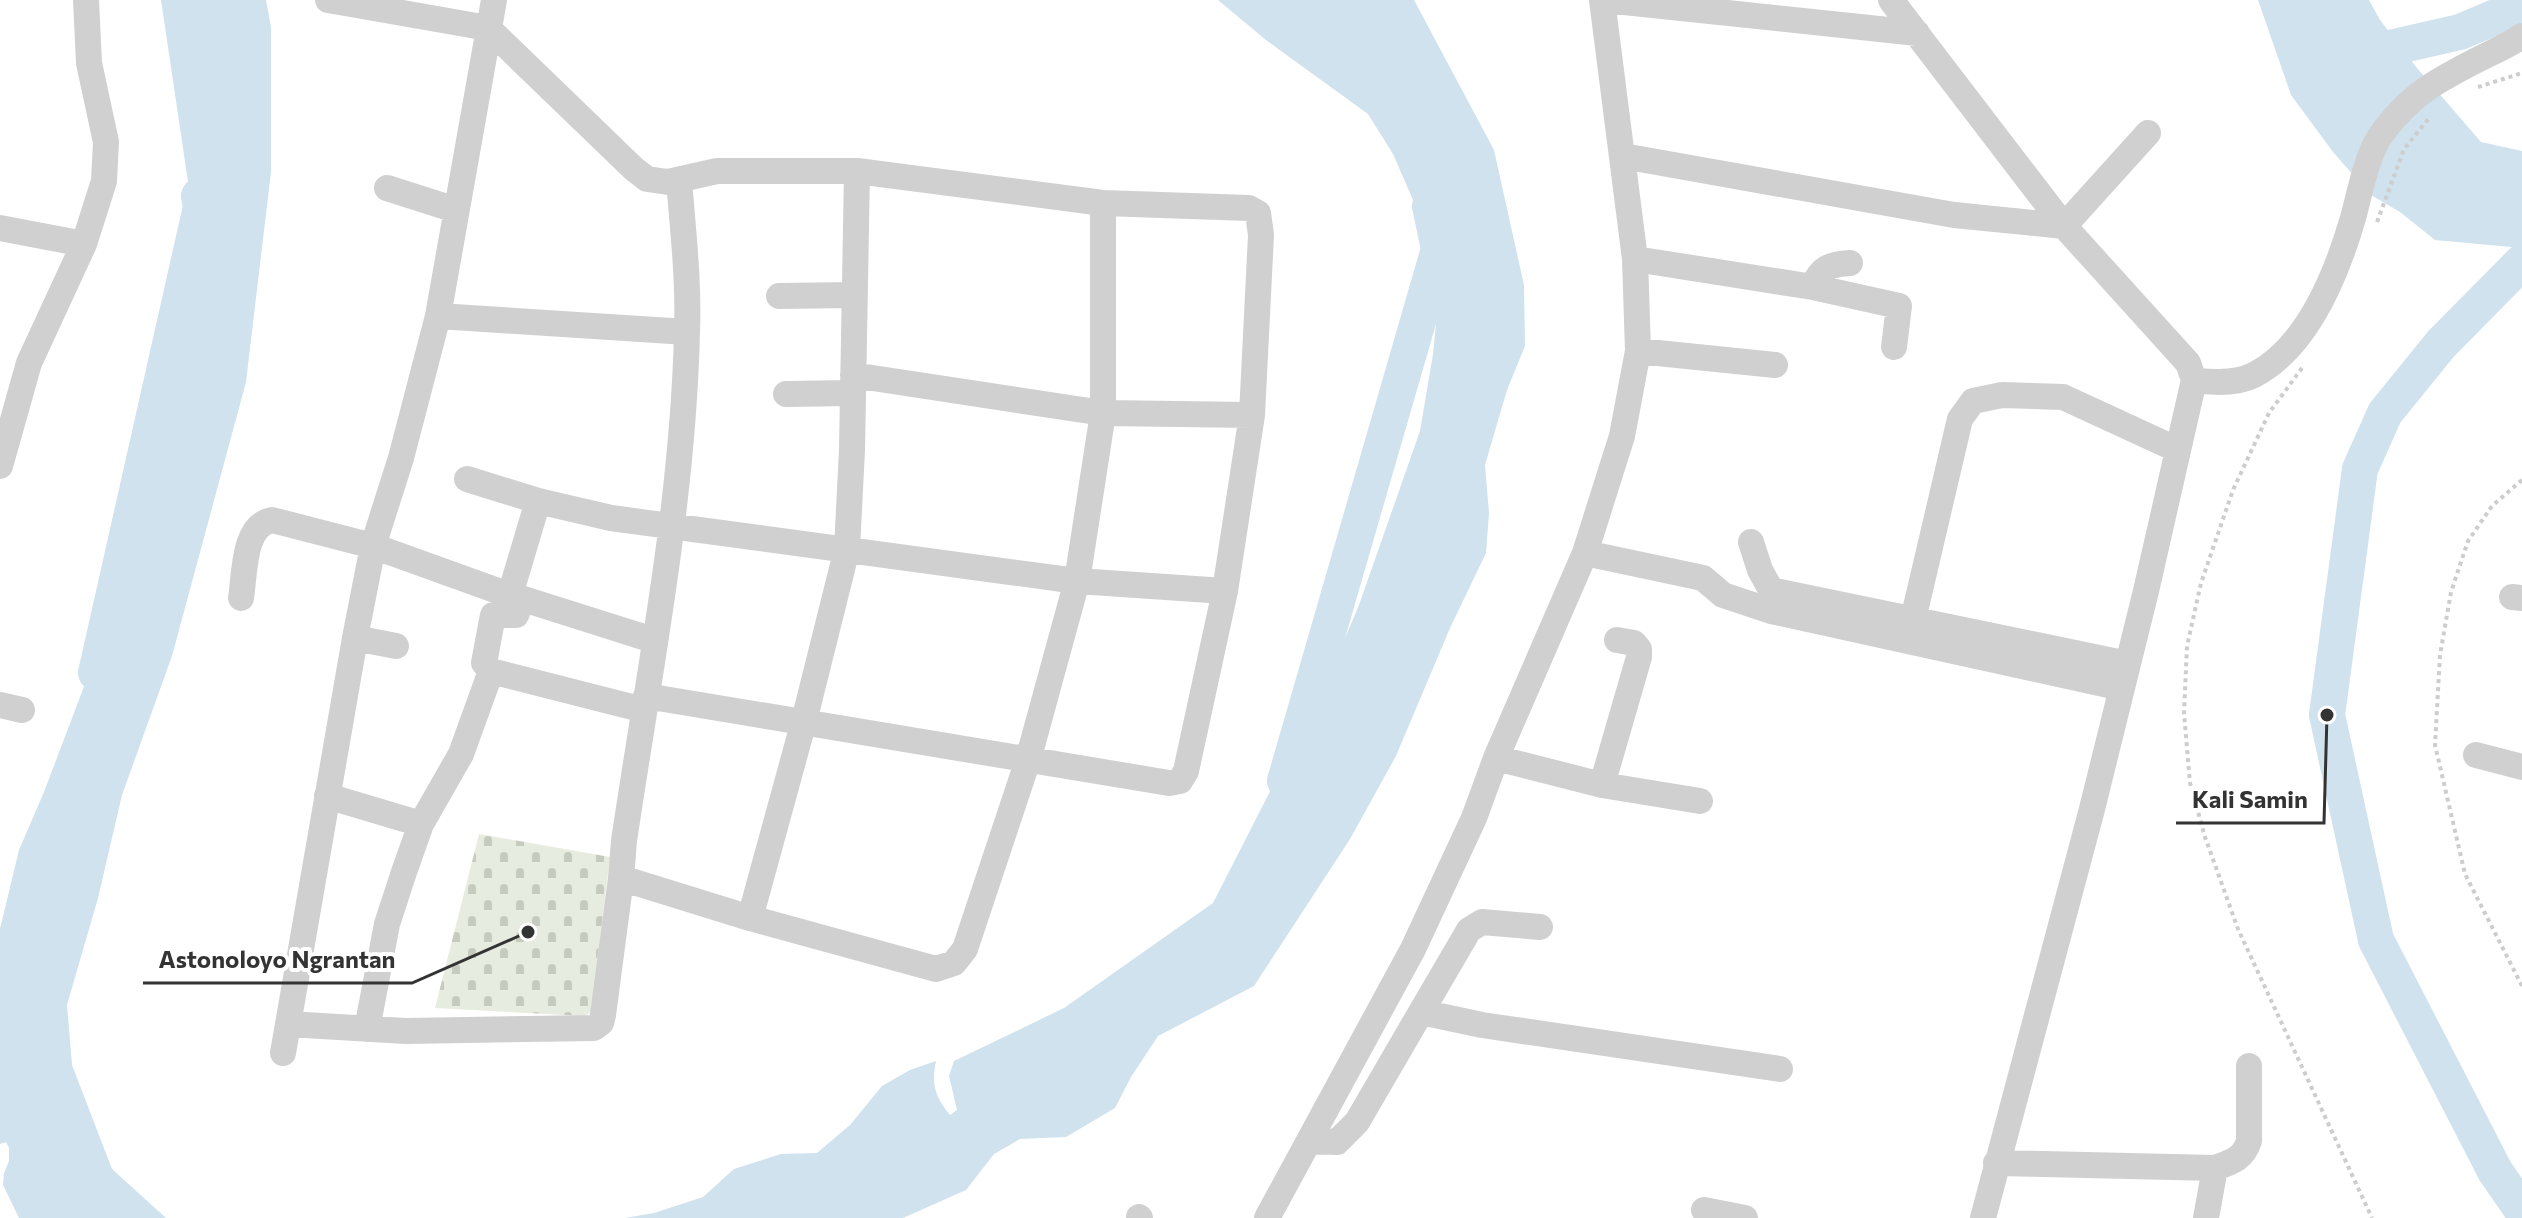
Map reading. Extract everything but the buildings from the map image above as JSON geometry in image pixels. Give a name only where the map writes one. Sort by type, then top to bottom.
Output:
[{"type":"street","points":[[2,453],[29,363],[84,244],[104,181],[106,142],[89,63],[86,0]]},
{"type":"street","points":[[328,0],[488,28],[647,179],[668,182],[717,171],[857,171],[1103,203],[1249,208],[1258,213],[1261,235],[1252,415],[1225,591],[1186,771],[1180,781],[1169,783],[804,721],[645,703],[491,671],[484,663],[484,654],[493,615],[516,615],[517,597],[538,501]]},
{"type":"street","points":[[283,1053],[373,546],[401,458],[438,316],[494,0]]},
{"type":"street","points":[[1267,1218],[1413,949],[1468,831],[1496,758],[1585,553],[1622,436],[1638,351],[1635,259],[1604,0],[1917,33]]},
{"type":"street","points":[[1891,0],[2064,226],[2188,363],[2194,380],[2125,676],[1983,1218]]},
{"type":"street","points":[[2194,380],[2234,381],[2254,375],[2275,360],[2307,323],[2336,271],[2379,136],[2410,99],[2440,79],[2520,38]]},
{"type":"street","points":[[2064,226],[2148,133]]},
{"type":"street","points":[[1623,156],[1954,215],[2064,226]]},
{"type":"street","points":[[750,918],[847,549],[857,171]]},
{"type":"street","points":[[288,1024],[406,1031],[594,1028],[601,1023],[653,640],[672,526],[687,332],[687,273],[679,180]]},
{"type":"street","points":[[387,188],[456,210]]},
{"type":"street","points":[[621,878],[750,918],[936,969],[954,963],[965,949],[1028,760],[1077,581],[1103,413],[1103,203]]},
{"type":"street","points":[[0,228],[84,244]]},
{"type":"street","points":[[1635,259],[1813,287],[1899,306],[1894,347]]},
{"type":"street","points":[[1813,287],[1825,267],[1850,263]]},
{"type":"street","points":[[779,296],[854,295]]},
{"type":"street","points":[[438,316],[687,332]]},
{"type":"street","points":[[1638,351],[1775,365]]},
{"type":"street","points":[[786,394],[852,384],[1103,413],[1252,415]]},
{"type":"street","points":[[1911,630],[1960,419],[1973,401],[2002,395],[2063,397],[2178,450]]},
{"type":"street","points":[[467,479],[588,514],[1077,581],[1225,591]]},
{"type":"street","points":[[241,598],[254,530],[263,521],[287,522],[373,546],[517,597],[653,640]]},
{"type":"street","points":[[1751,542],[1771,601]]},
{"type":"street","points":[[1585,553],[1703,578],[1723,595],[1771,601],[2125,676]]},
{"type":"street","points":[[355,638],[396,646]]},
{"type":"street","points":[[1602,785],[1639,657],[1639,649],[1634,643],[1617,640]]},
{"type":"street","points":[[367,1029],[387,924],[421,824],[461,754],[491,671]]},
{"type":"street","points":[[2476,755],[2522,767]]},
{"type":"street","points":[[1496,758],[1602,785],[1700,801]]},
{"type":"street","points":[[327,796],[421,824]]},
{"type":"street","points":[[1310,1141],[1328,1143],[1341,1139],[1357,1122],[1469,930],[1482,922],[1540,927]]},
{"type":"street","points":[[1421,1012],[1482,1025],[1780,1069]]},
{"type":"street","points":[[1369,1032],[1397,1050]]},
{"type":"street","points":[[1996,1163],[2215,1168],[2237,1160],[2245,1153],[2249,1141],[2249,1066]]},
{"type":"street","points":[[2206,1218],[2215,1168]]},
{"type":"street","points":[[1704,1210],[1745,1218]]},
{"type":"path","points":[[2467,93],[2522,73]]},
{"type":"path","points":[[2375,228],[2404,149],[2435,111]]},
{"type":"path","points":[[2309,357],[2269,413],[2233,490],[2198,596],[2187,646],[2184,713],[2190,783],[2205,837],[2238,929],[2372,1218]]},
{"type":"path","points":[[2521,483],[2492,506],[2468,541],[2451,592],[2440,655],[2435,745],[2465,874],[2522,986]]},
{"type":"green space","points":[[479,834],[610,857],[591,1012],[585,1016],[435,1008]]},
{"type":"water","points":[[161,0],[266,0],[271,27],[271,172],[246,382],[172,656],[122,795],[98,898],[67,1005],[72,1065],[112,1169],[166,1218],[19,1218],[3,1185],[9,1148],[6,1142],[0,1144],[0,929],[19,850],[132,560],[187,348],[194,272],[191,202]]},
{"type":"water","points":[[1218,0],[1414,0],[1494,150],[1524,285],[1525,346],[1507,390],[1485,465],[1489,513],[1486,553],[1450,628],[1396,756],[1350,839],[1254,986],[1158,1036],[1115,1108],[1066,1137],[1020,1139],[994,1154],[966,1190],[903,1218],[625,1218],[654,1213],[703,1197],[734,1169],[781,1154],[817,1153],[850,1125],[882,1086],[910,1070],[936,1061],[934,1083],[938,1096],[950,1115],[957,1110],[949,1076],[954,1061],[1064,1008],[1213,903],[1330,674],[1359,605],[1420,431],[1438,305],[1437,255],[1393,154],[1368,114],[1266,40]]},
{"type":"water","points":[[2258,0],[2369,0],[2380,20],[2417,68],[2481,142],[2522,151],[2522,248],[2435,240],[2400,212],[2371,195],[2333,152],[2291,95]]},
{"type":"waterway","points":[[2311,0],[2318,26],[2332,50],[2372,52],[2460,32],[2522,8]]},
{"type":"waterway","points":[[96,673],[201,207],[199,196]]},
{"type":"waterway","points":[[1285,781],[1439,249],[1430,206]]},
{"type":"waterway","points":[[2522,262],[2441,344],[2385,413],[2360,469],[2327,715],[2376,940],[2495,1171],[2522,1210]]},
{"type":"place","name":"Kali Samin","points":[[2327,715]]},
{"type":"place","name":"Astonoloyo Ngrantan","points":[[528,932]]}]
